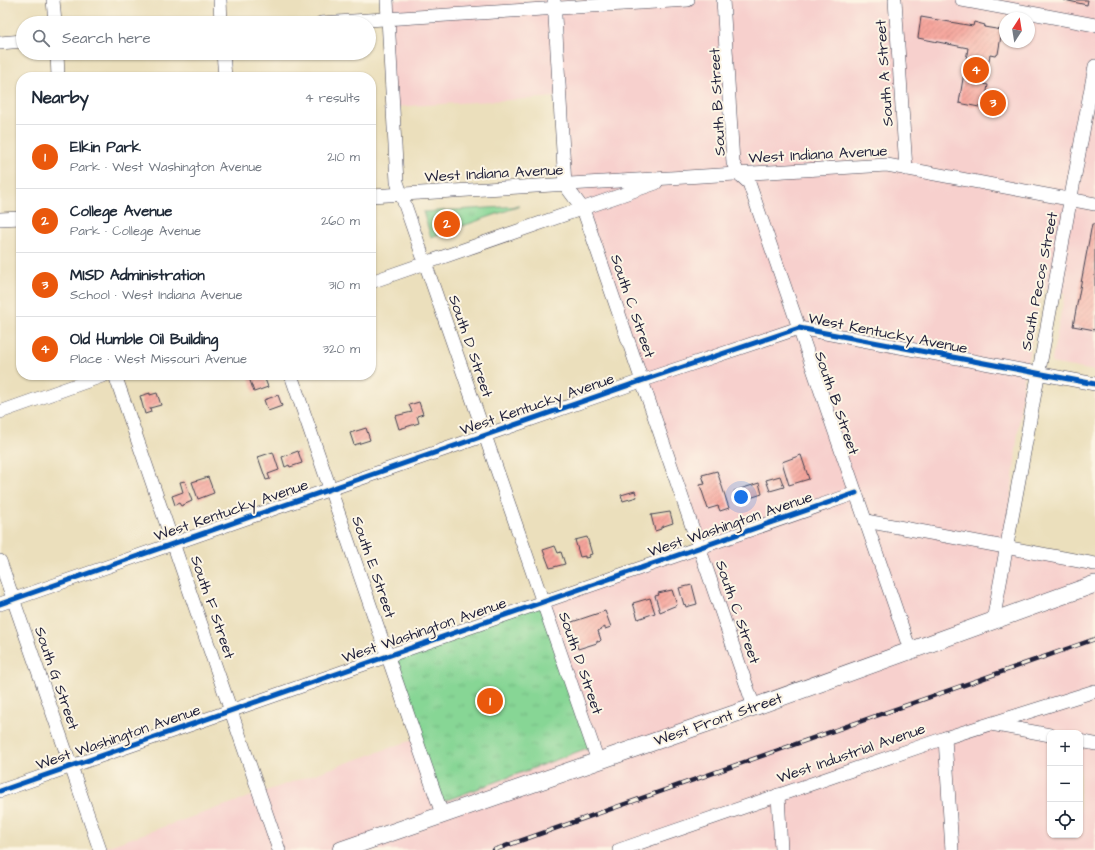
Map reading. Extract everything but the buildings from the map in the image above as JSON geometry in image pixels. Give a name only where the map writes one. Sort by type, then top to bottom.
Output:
[{"type":"main road","name":"West Front Street","points":[[341,850],[754,706],[1095,584]]},
{"type":"street","points":[[53,0],[54,16]]},
{"type":"street","points":[[220,0],[221,16]]},
{"type":"street","name":"South D Street","points":[[387,0],[397,182],[598,761]]},
{"type":"street","points":[[376,20],[554,4],[688,0]]},
{"type":"street","name":"South B Street","points":[[723,0],[733,163],[739,174],[749,183],[910,650]]},
{"type":"street","name":"South A Street","points":[[895,0],[906,169]]},
{"type":"street","points":[[962,0],[1095,25]]},
{"type":"street","points":[[554,4],[565,185]]},
{"type":"street","points":[[0,43],[16,42]]},
{"type":"street","points":[[57,60],[58,72]]},
{"type":"street","points":[[224,60],[225,72]]},
{"type":"street","name":"South Pecos Street","points":[[993,621],[1095,66]]},
{"type":"street","name":"West Indiana Avenue","points":[[376,196],[887,165],[1095,204]]},
{"type":"street","points":[[376,280],[671,178]]},
{"type":"street","name":"South C Street","points":[[565,185],[582,209],[754,706]]},
{"type":"street","points":[[1,219],[16,218]]},
{"type":"street","name":"West Kentucky Avenue","points":[[0,604],[642,380],[799,328],[1095,384]]},
{"type":"street","points":[[0,412],[91,380]]},
{"type":"street","name":"South F Street","points":[[117,380],[279,850]]},
{"type":"street","name":"South E Street","points":[[292,380],[442,814]]},
{"type":"street","name":"West Washington Avenue","points":[[0,791],[856,493]]},
{"type":"street","points":[[866,521],[1095,564]]},
{"type":"street","name":"South G Street","points":[[0,561],[100,850]]},
{"type":"street","name":"West Industrial Avenue","points":[[619,850],[640,846],[778,795],[945,738],[1095,691]]},
{"type":"street","points":[[988,724],[1047,734]]},
{"type":"street","points":[[945,738],[952,850]]},
{"type":"street","points":[[1083,742],[1095,744]]},
{"type":"street","points":[[778,795],[781,850]]},
{"type":"shaded area","points":[[386,0],[1095,0],[1095,371],[1051,363],[1065,293],[1042,288],[1023,384],[1006,547],[1095,564],[1095,850],[97,850],[553,691],[543,601],[699,547],[573,183],[565,183],[560,97],[392,107]]},
{"type":"green space","points":[[520,206],[431,237],[423,212]]},
{"type":"green space","points":[[543,601],[593,746],[439,803],[388,655]]},
{"type":"railway","points":[[494,850],[1095,639]]},
{"type":"cycle path","points":[[0,604],[641,381],[799,328],[1095,384]]},
{"type":"cycle path","points":[[0,791],[856,493]]},
{"type":"place","name":"Old Humble Oil Building","points":[[976,70]]},
{"type":"place","name":"MISD Administration","points":[[993,103]]},
{"type":"place","name":"College Avenue","points":[[447,224]]},
{"type":"place","name":"Elkin Park","points":[[490,701]]}]
